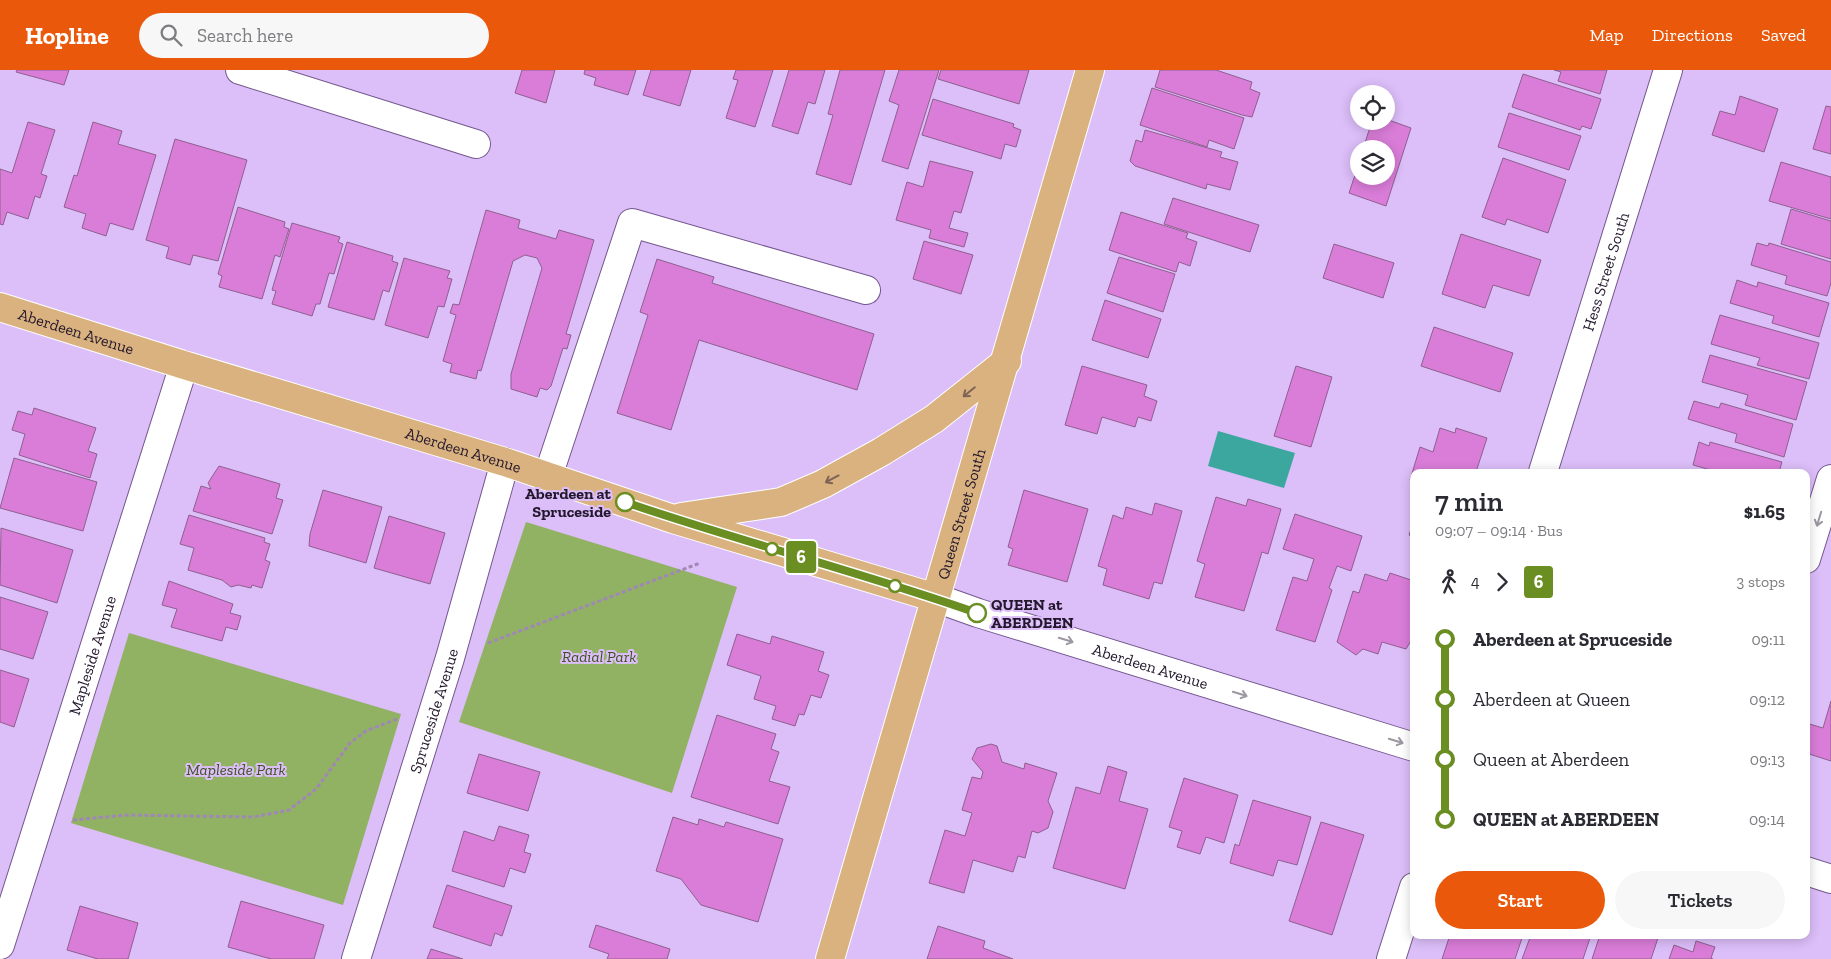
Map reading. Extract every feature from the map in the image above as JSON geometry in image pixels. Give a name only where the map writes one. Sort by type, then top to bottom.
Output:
[{"type":"main road","name":"Queen Street South","points":[[830,959],[1007,362],[1090,70]]},
{"type":"main road","name":"Aberdeen Avenue","points":[[0,307],[505,462],[673,518],[936,598]]},
{"type":"main road","points":[[673,518],[781,502],[823,484],[881,452],[934,419],[1007,362]]},
{"type":"street","points":[[240,70],[476,144]]},
{"type":"street","name":"Hess Street South","points":[[1544,469],[1668,70]]},
{"type":"street","points":[[548,476],[632,223],[866,290]]},
{"type":"street","name":"Mapleside Avenue","points":[[0,945],[184,365]]},
{"type":"street","name":"Spruceside Avenue","points":[[356,959],[450,658],[505,462]]},
{"type":"street","points":[[1810,546],[1831,479]]},
{"type":"street","name":"Aberdeen Avenue","points":[[936,598],[978,613],[1410,746]]},
{"type":"street","points":[[1810,872],[1831,879]]},
{"type":"street","points":[[1391,959],[1410,900]]},
{"type":"path","points":[[450,658],[753,543]]},
{"type":"path","points":[[38,822],[127,815],[254,817],[289,810],[316,789],[350,743],[366,731],[435,704]]},
{"type":"green space","name":"Radial Park","points":[[526,522],[737,587],[672,793],[459,722]]},
{"type":"green space","name":"Mapleside Park","points":[[129,633],[401,714],[343,905],[71,823]]},
{"type":"shaded area","points":[[1218,431],[1295,453],[1284,488],[1208,466]]},
{"type":"building","points":[[17,70],[69,70],[64,85],[16,72]]},
{"type":"building","points":[[522,70],[555,70],[546,103],[515,93]]},
{"type":"building","points":[[585,70],[636,70],[628,95],[594,85],[596,78],[584,74]]},
{"type":"building","points":[[651,70],[691,70],[680,106],[643,95]]},
{"type":"building","points":[[736,70],[773,70],[755,127],[726,118],[738,80],[733,79]]},
{"type":"building","points":[[789,70],[825,70],[815,104],[808,102],[798,134],[772,126]]},
{"type":"building","points":[[840,70],[885,70],[851,185],[816,174],[833,115],[828,114]]},
{"type":"building","points":[[899,70],[939,70],[908,169],[882,161],[899,105],[889,101]]},
{"type":"building","points":[[941,70],[1029,70],[1019,104],[938,79]]},
{"type":"building","points":[[1160,70],[1216,70],[1252,82],[1250,89],[1260,93],[1252,117],[1155,87]]},
{"type":"building","points":[[1554,70],[1607,70],[1600,94],[1558,81],[1561,72]]},
{"type":"building","points":[[1523,74],[1601,99],[1591,129],[1582,126],[1580,130],[1512,107]]},
{"type":"building","points":[[1152,88],[1244,118],[1234,149],[1209,140],[1207,147],[1140,125]]},
{"type":"building","points":[[1740,96],[1778,109],[1764,152],[1712,135],[1720,111],[1735,115]]},
{"type":"building","points":[[933,99],[1014,124],[1013,127],[1021,130],[1016,147],[1005,144],[1001,159],[922,135]]},
{"type":"building","points":[[1826,106],[1831,107],[1831,154],[1813,149]]},
{"type":"building","points":[[1509,113],[1581,136],[1569,170],[1498,147]]},
{"type":"building","points":[[28,122],[55,130],[41,174],[47,176],[40,198],[35,196],[28,219],[7,212],[3,225],[0,224],[0,169],[12,173]]},
{"type":"building","points":[[93,122],[122,131],[118,144],[156,155],[133,230],[110,223],[106,236],[82,228],[86,214],[64,207],[74,175],[77,176]]},
{"type":"building","points":[[1395,122],[1411,128],[1395,178],[1395,140],[1366,140],[1369,130],[1395,130]]},
{"type":"building","points":[[1145,130],[1222,152],[1220,157],[1238,162],[1230,190],[1207,184],[1206,189],[1135,166],[1130,161],[1136,140],[1142,142]]},
{"type":"building","points":[[175,139],[247,160],[218,261],[193,255],[190,265],[166,258],[169,247],[146,240]]},
{"type":"building","points":[[1503,158],[1566,180],[1548,233],[1507,219],[1505,225],[1482,217]]},
{"type":"building","points":[[930,161],[973,172],[961,213],[954,211],[949,228],[968,233],[964,247],[929,238],[931,230],[896,220],[907,182],[923,187]]},
{"type":"building","points":[[1781,162],[1831,177],[1831,219],[1769,201]]},
{"type":"building","points":[[1352,185],[1393,185],[1386,206],[1349,193]]},
{"type":"building","points":[[1173,198],[1259,225],[1250,252],[1164,224]]},
{"type":"building","points":[[238,207],[285,222],[284,227],[289,229],[280,257],[275,255],[262,299],[219,287],[222,276],[218,274]]},
{"type":"building","points":[[1791,209],[1831,221],[1831,259],[1781,244]]},
{"type":"building","points":[[486,210],[520,220],[518,228],[556,239],[559,230],[594,240],[566,334],[571,335],[567,349],[563,348],[551,386],[547,390],[540,388],[537,397],[511,389],[511,374],[542,268],[537,258],[525,255],[513,261],[481,371],[478,370],[476,379],[450,372],[452,364],[443,361],[456,315],[450,313],[453,304],[459,305]]},
{"type":"building","points":[[1121,212],[1188,233],[1186,238],[1197,242],[1190,266],[1179,262],[1176,272],[1109,250]]},
{"type":"building","points":[[292,223],[340,237],[338,242],[343,244],[334,274],[329,273],[320,304],[316,304],[312,316],[272,304],[276,291],[272,290]]},
{"type":"building","points":[[1461,234],[1541,260],[1529,296],[1493,285],[1485,308],[1442,294]]},
{"type":"building","points":[[924,241],[973,255],[961,294],[913,279]]},
{"type":"building","points":[[347,242],[393,256],[392,261],[398,263],[389,292],[383,290],[374,320],[328,307]]},
{"type":"building","points":[[1757,243],[1768,246],[1769,243],[1831,262],[1831,283],[1827,296],[1785,284],[1787,276],[1751,265]]},
{"type":"building","points":[[1334,244],[1394,263],[1383,298],[1323,278]]},
{"type":"building","points":[[1119,257],[1175,274],[1163,312],[1107,293]]},
{"type":"building","points":[[404,258],[450,271],[447,278],[452,279],[444,307],[438,306],[428,338],[385,325]]},
{"type":"building","points":[[657,259],[714,277],[712,283],[874,334],[857,390],[699,340],[671,430],[617,413],[648,315],[640,312]]},
{"type":"building","points":[[1737,280],[1757,287],[1758,282],[1829,303],[1819,337],[1772,323],[1774,316],[1730,303]]},
{"type":"building","points":[[1105,300],[1161,319],[1148,358],[1092,340]]},
{"type":"building","points":[[1720,315],[1819,343],[1809,379],[1757,365],[1760,358],[1711,344]]},
{"type":"building","points":[[1434,327],[1513,353],[1500,392],[1421,366]]},
{"type":"building","points":[[1710,355],[1807,382],[1796,420],[1745,405],[1748,395],[1702,382]]},
{"type":"building","points":[[1082,366],[1147,385],[1144,396],[1157,401],[1151,421],[1138,417],[1135,427],[1102,417],[1097,434],[1065,425]]},
{"type":"building","points":[[1296,366],[1332,377],[1311,447],[1274,436]]},
{"type":"building","points":[[1694,401],[1719,408],[1721,403],[1793,424],[1784,457],[1735,442],[1737,434],[1688,419]]},
{"type":"building","points":[[34,408],[96,428],[88,451],[97,454],[90,478],[19,455],[25,434],[12,430],[18,411],[32,415]]},
{"type":"building","points":[[1440,428],[1455,433],[1456,428],[1487,438],[1477,469],[1413,469],[1420,447],[1433,452]]},
{"type":"building","points":[[1699,442],[1709,446],[1710,442],[1782,462],[1780,469],[1707,469],[1693,465]]},
{"type":"building","points":[[14,458],[97,482],[83,531],[0,508]]},
{"type":"building","points":[[219,466],[280,484],[276,498],[283,500],[272,534],[193,511],[201,486],[211,489],[208,483]]},
{"type":"building","points":[[323,490],[382,507],[366,563],[309,546],[310,534]]},
{"type":"building","points":[[1024,490],[1088,509],[1067,582],[1008,565],[1013,549],[1008,547]]},
{"type":"building","points":[[1216,497],[1246,506],[1248,499],[1281,509],[1268,554],[1262,552],[1244,611],[1195,597],[1205,564],[1197,561]]},
{"type":"building","points":[[1155,503],[1182,511],[1162,584],[1154,582],[1149,599],[1103,585],[1107,569],[1098,566],[1113,515],[1123,519],[1126,507],[1152,515]]},
{"type":"building","points":[[1295,514],[1362,536],[1351,571],[1337,566],[1329,588],[1332,590],[1315,642],[1276,630],[1293,577],[1307,581],[1314,559],[1283,549]]},
{"type":"building","points":[[189,515],[265,538],[264,542],[270,544],[265,560],[270,562],[262,588],[252,585],[251,588],[238,585],[231,587],[222,580],[188,570],[194,548],[180,544]]},
{"type":"building","points":[[389,516],[445,533],[430,584],[374,568]]},
{"type":"building","points":[[1,528],[73,550],[57,603],[0,585]]},
{"type":"building","points":[[1390,573],[1410,580],[1410,642],[1406,649],[1382,642],[1378,654],[1363,649],[1356,655],[1337,642],[1353,591],[1359,593],[1365,574],[1387,581]]},
{"type":"building","points":[[169,581],[233,604],[230,613],[241,616],[237,630],[226,627],[222,641],[171,627],[177,609],[162,605]]},
{"type":"building","points":[[0,597],[48,612],[33,659],[0,649]]},
{"type":"building","points":[[737,634],[770,644],[772,636],[824,652],[818,671],[829,675],[821,698],[811,695],[804,715],[799,714],[795,726],[772,719],[776,706],[754,699],[761,676],[727,665]]},
{"type":"building","points":[[0,670],[29,679],[14,727],[0,722]]},
{"type":"building","points":[[1831,701],[1831,761],[1810,754],[1810,724],[1823,728]]},
{"type":"building","points":[[717,715],[776,734],[771,749],[779,752],[769,781],[790,787],[778,824],[691,797]]},
{"type":"building","points":[[991,744],[997,746],[1002,762],[1024,769],[1025,763],[1057,773],[1048,801],[1053,812],[1048,828],[1038,833],[1032,831],[1025,858],[1018,856],[1013,872],[973,860],[964,893],[929,883],[945,830],[965,836],[972,813],[962,810],[972,777],[981,779],[983,772],[972,759],[977,748]]},
{"type":"building","points":[[479,754],[540,772],[528,811],[467,793]]},
{"type":"building","points":[[1108,766],[1127,772],[1119,801],[1148,809],[1125,889],[1053,868],[1076,787],[1100,794]]},
{"type":"building","points":[[1184,778],[1238,795],[1224,843],[1206,837],[1200,854],[1177,847],[1182,831],[1169,827]]},
{"type":"building","points":[[1253,800],[1311,817],[1297,865],[1278,860],[1273,876],[1230,863],[1235,844],[1239,846]]},
{"type":"building","points":[[673,817],[698,825],[699,819],[724,827],[726,822],[783,839],[758,922],[701,905],[681,879],[656,871]]},
{"type":"building","points":[[1321,822],[1364,835],[1332,935],[1289,921]]},
{"type":"building","points":[[499,826],[529,835],[524,852],[531,854],[525,873],[510,868],[504,887],[452,871],[464,831],[494,841]]},
{"type":"building","points":[[447,885],[512,906],[502,936],[495,933],[491,946],[433,927]]},
{"type":"building","points":[[241,901],[324,925],[314,959],[271,959],[228,947]]},
{"type":"building","points":[[80,906],[138,923],[128,959],[98,959],[67,950]]},
{"type":"building","points":[[596,925],[670,949],[667,959],[607,959],[609,954],[589,947]]},
{"type":"building","points":[[938,926],[985,941],[983,948],[1013,959],[927,959]]},
{"type":"building","points":[[1449,939],[1522,939],[1515,959],[1442,959]]},
{"type":"building","points":[[1530,939],[1590,939],[1583,959],[1522,959]]},
{"type":"building","points":[[1599,939],[1658,939],[1651,959],[1592,959]]},
{"type":"building","points":[[1696,941],[1715,947],[1711,958],[1713,959],[1669,959],[1674,945],[1693,952]]},
{"type":"building","points":[[431,949],[463,959],[427,959]]},
{"type":"bus line","name":"6","points":[[625,502],[689,524],[936,598],[977,613]]},
{"type":"place","name":"Aberdeen at Spruceside","points":[[625,502]]},
{"type":"place","name":"QUEEN at ABERDEEN","points":[[977,613]]}]
